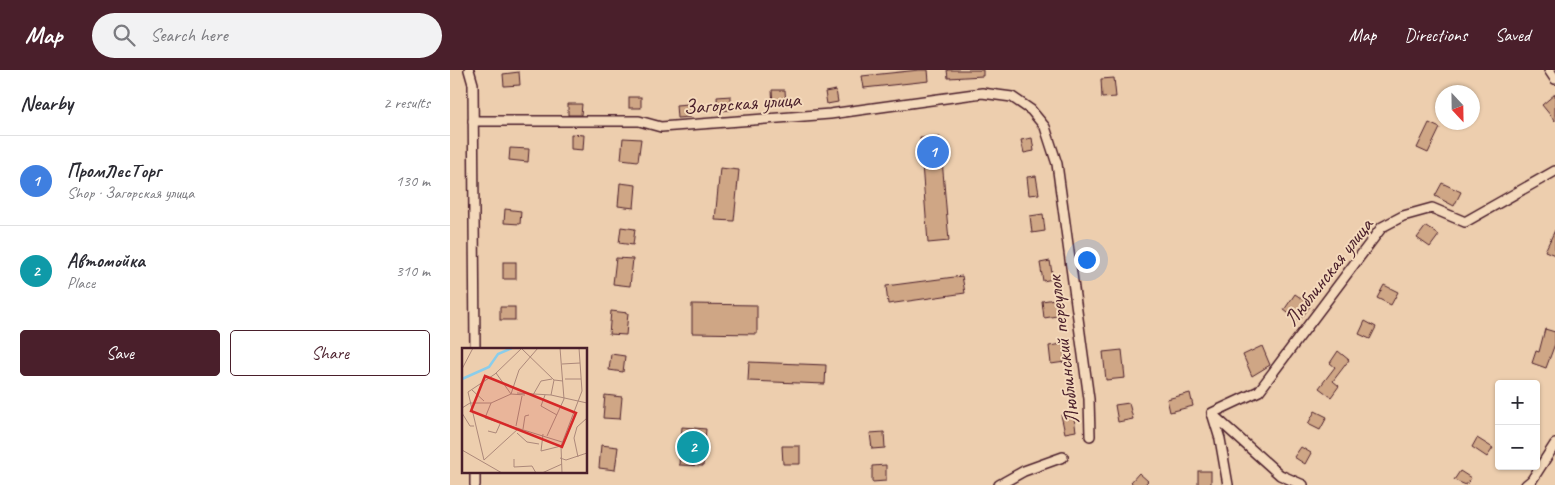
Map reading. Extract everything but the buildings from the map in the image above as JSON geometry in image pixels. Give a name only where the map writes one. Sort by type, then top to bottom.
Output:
[{"type":"street","points":[[469,70],[473,84],[475,348]]},
{"type":"street","points":[[1549,70],[1555,79]]},
{"type":"street","name":"Загорская улица","points":[[473,121],[639,121],[661,127],[830,114],[982,92],[1012,98]]},
{"type":"street","name":"Люблинский переулок","points":[[1012,98],[1031,110],[1045,127],[1056,164],[1089,400],[1090,436]]},
{"type":"street","name":"Люблинская улица","points":[[1212,414],[1259,391],[1382,227],[1404,216],[1432,208],[1465,222],[1555,171]]},
{"type":"street","points":[[1212,414],[1220,439],[1228,485]]},
{"type":"street","points":[[1212,414],[1280,475],[1303,485]]},
{"type":"street","points":[[1526,485],[1532,480],[1555,444]]},
{"type":"street","points":[[999,485],[1024,471],[1062,457]]},
{"type":"street","points":[[475,472],[476,485]]},
{"type":"place","name":"ПромЛесТорг","points":[[933,152]]},
{"type":"place","name":"Автомойка","points":[[693,447]]}]
